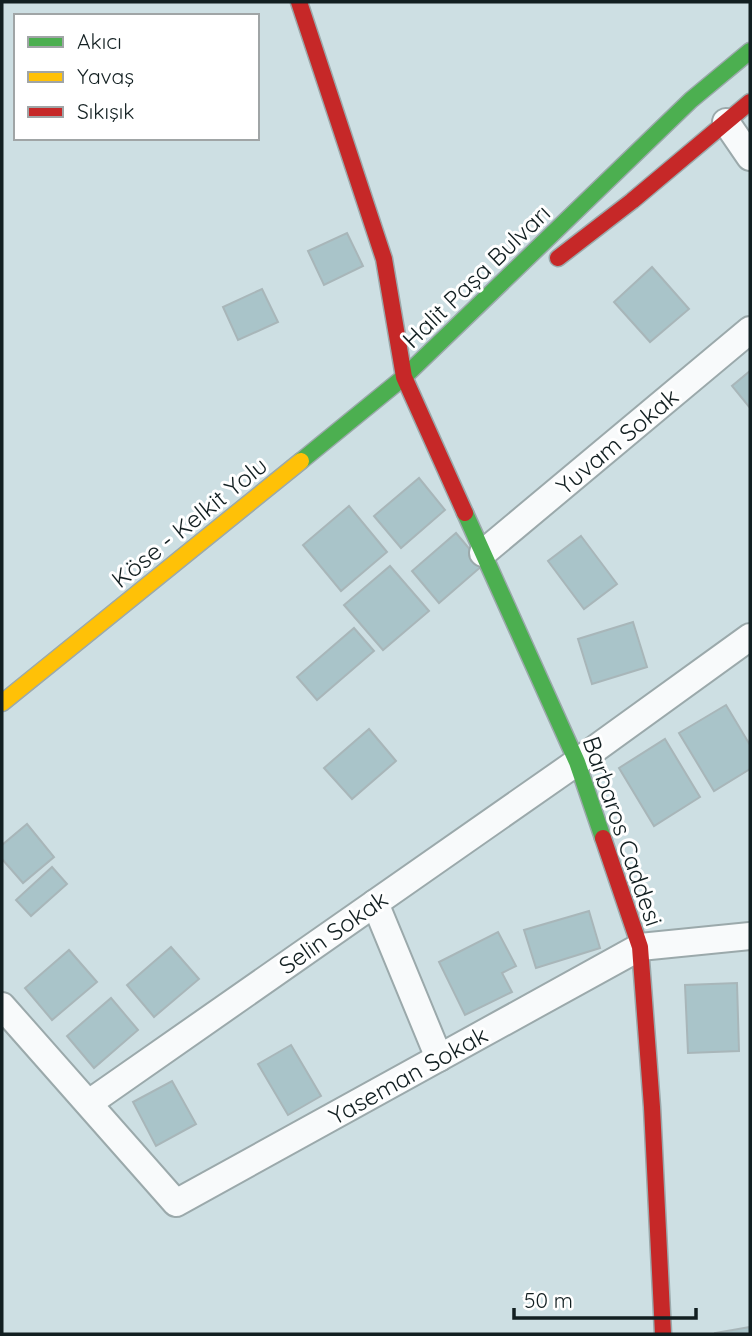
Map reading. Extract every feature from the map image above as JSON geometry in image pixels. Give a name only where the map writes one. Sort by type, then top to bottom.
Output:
[{"type":"main road","name":"Barbaros Caddesi","points":[[299,2],[384,259],[404,377],[577,762],[640,947],[652,1107],[663,1334]]},
{"type":"main road","name":"Halit Paşa Bulvarı","points":[[404,377],[691,100],[750,51]]},
{"type":"main road","name":"Halit Paşa Bulvarı","points":[[545,268],[632,201],[750,102]]},
{"type":"main road","name":"Halit Paşa Bulvarı","points":[[404,377],[523,285]]},
{"type":"main road","name":"Köse - Kelkit Yolu","points":[[2,703],[404,377]]},
{"type":"street","points":[[726,122],[750,157]]},
{"type":"street","name":"Yuvam Sokak","points":[[483,553],[750,330]]},
{"type":"street","name":"Selin Sokak","points":[[89,1103],[577,762],[750,637]]},
{"type":"street","points":[[376,902],[439,1058]]},
{"type":"street","points":[[640,947],[750,936]]},
{"type":"street","name":"Yaseman Sokak","points":[[89,1103],[176,1203],[640,947]]},
{"type":"street","points":[[2,1006],[89,1103]]},
{"type":"building","points":[[347,233],[363,266],[324,285],[308,251]]},
{"type":"building","points":[[652,267],[689,309],[650,342],[614,302]]},
{"type":"building","points":[[262,289],[278,322],[238,340],[223,307]]},
{"type":"building","points":[[750,371],[750,408],[732,386]]},
{"type":"building","points":[[419,478],[445,510],[401,548],[374,516]]},
{"type":"building","points":[[349,506],[387,552],[341,591],[303,545]]},
{"type":"building","points":[[456,533],[483,565],[439,603],[412,571]]},
{"type":"building","points":[[581,536],[617,584],[584,609],[548,561]]},
{"type":"building","points":[[390,566],[429,611],[383,650],[344,605]]},
{"type":"building","points":[[633,622],[647,667],[592,684],[578,639]]},
{"type":"building","points":[[354,628],[374,651],[317,700],[297,677]]},
{"type":"building","points":[[726,705],[750,745],[750,769],[714,791],[679,733]]},
{"type":"building","points":[[369,729],[396,761],[352,799],[324,768]]},
{"type":"building","points":[[665,739],[700,797],[654,826],[619,768]]},
{"type":"building","points":[[27,824],[54,857],[23,883],[2,859],[2,845]]},
{"type":"building","points":[[52,867],[67,884],[31,916],[16,900]]},
{"type":"building","points":[[589,911],[600,948],[536,968],[524,930]]},
{"type":"building","points":[[498,932],[516,966],[502,973],[512,992],[465,1015],[439,962]]},
{"type":"building","points":[[171,947],[199,979],[154,1017],[127,985]]},
{"type":"building","points":[[69,950],[97,982],[52,1020],[25,988]]},
{"type":"building","points":[[737,983],[739,1051],[688,1053],[685,985]]},
{"type":"building","points":[[111,998],[138,1030],[94,1068],[67,1036]]},
{"type":"building","points":[[291,1045],[321,1096],[288,1115],[258,1064]]},
{"type":"building","points":[[172,1081],[196,1124],[156,1146],[133,1102]]},
{"type":"building","points":[[750,1327],[750,1334],[715,1334],[715,1333]]},
{"type":"traffic: fast","points":[[404,377],[691,100],[750,51]]},
{"type":"traffic: fast","points":[[301,461],[404,377]]},
{"type":"traffic: fast","points":[[465,513],[577,762],[603,838]]},
{"type":"traffic: slow","points":[[2,703],[301,461]]},
{"type":"traffic: jam","points":[[299,2],[384,259],[404,377],[465,513]]},
{"type":"traffic: jam","points":[[558,258],[632,201],[750,102]]},
{"type":"traffic: jam","points":[[603,838],[640,947],[652,1107],[663,1334]]}]
